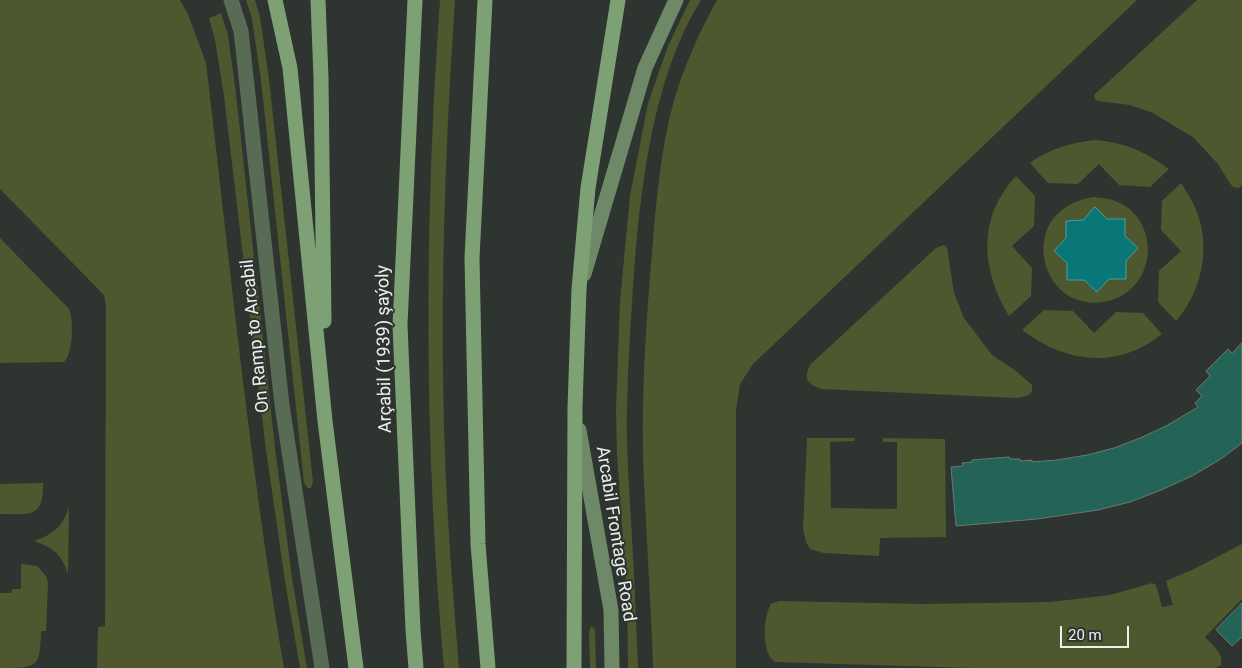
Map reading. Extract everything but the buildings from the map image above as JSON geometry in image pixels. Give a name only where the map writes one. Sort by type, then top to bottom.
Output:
[{"type":"main road","points":[[275,0],[290,68],[325,421],[356,668]]},
{"type":"main road","points":[[318,0],[321,78],[325,421]]},
{"type":"main road","name":"Arçabil (1939) şaýoly","points":[[415,0],[400,325],[412,620],[416,668]]},
{"type":"main road","points":[[485,0],[472,258],[478,544],[488,668]]},
{"type":"main road","points":[[574,668],[575,407],[579,290],[588,188],[618,0]]},
{"type":"main road","points":[[579,290],[645,68],[676,0]]},
{"type":"main road","name":"Arcabil Frontage Road","points":[[575,407],[611,610],[612,668]]},
{"type":"street","name":"On Ramp to Arcabil","points":[[231,0],[242,31],[282,405],[322,668]]},
{"type":"green space","points":[[0,0],[180,0],[188,14],[206,63],[251,442],[284,668],[97,668],[98,627],[105,626],[106,305],[104,295],[0,189]]},
{"type":"green space","points":[[246,0],[255,0],[260,17],[269,79],[313,482],[311,488],[308,488],[304,483],[261,80],[252,19]]},
{"type":"green space","points":[[440,0],[455,0],[445,181],[443,362],[447,506],[459,668],[444,668],[437,585],[430,418],[428,334],[431,167]]},
{"type":"green space","points":[[690,0],[701,0],[673,57],[663,87],[648,151],[636,246],[629,347],[627,422],[638,668],[628,668],[627,595],[617,455],[616,409],[620,301],[630,196],[648,103],[668,46]]},
{"type":"green space","points":[[717,0],[1137,0],[753,364],[740,384],[736,411],[736,668],[653,668],[643,428],[646,328],[655,216],[662,159],[673,104],[692,51]]},
{"type":"green space","points":[[1197,0],[1242,0],[1242,183],[1241,187],[1238,188],[1233,187],[1218,164],[1194,138],[1153,113],[1130,105],[1098,101],[1094,95]]},
{"type":"green space","points":[[221,13],[228,35],[236,94],[275,448],[292,578],[307,668],[300,668],[285,581],[266,450],[224,96],[215,40],[209,18]]},
{"type":"green space","points":[[1095,140],[1116,143],[1134,149],[1169,169],[1150,187],[1119,185],[1099,164],[1078,184],[1048,183],[1030,163],[1061,147]]},
{"type":"green space","points":[[1016,176],[1035,196],[1034,226],[1012,246],[1032,268],[1031,296],[1009,316],[993,280],[987,244],[989,226],[995,209],[1003,192]]},
{"type":"green space","points":[[1181,183],[1197,213],[1202,231],[1203,259],[1197,286],[1176,321],[1158,302],[1159,271],[1181,251],[1161,230],[1162,201]]},
{"type":"green space","points":[[1094,197],[1104,198],[1120,203],[1130,209],[1143,227],[1148,249],[1144,271],[1131,289],[1113,300],[1103,302],[1081,301],[1063,292],[1050,276],[1044,258],[1045,238],[1053,220],[1069,205]],"holes":[[[1095,208],[1107,219],[1054,251]]]},
{"type":"green space","points":[[0,238],[69,309],[72,321],[72,337],[69,352],[64,362],[0,363]]},
{"type":"green space","points":[[944,245],[947,248],[954,293],[964,318],[992,355],[1016,371],[1032,385],[1032,391],[1029,395],[1017,398],[822,389],[810,383],[807,373],[811,364],[936,248]]},
{"type":"green space","points":[[1044,310],[1073,311],[1094,333],[1116,312],[1143,313],[1162,334],[1145,346],[1127,353],[1110,357],[1092,358],[1074,355],[1056,350],[1022,330]]},
{"type":"green space","points":[[807,438],[855,438],[854,441],[830,442],[831,508],[897,509],[897,442],[883,442],[883,438],[945,439],[946,537],[880,538],[879,556],[824,553],[810,549],[803,529]]},
{"type":"green space","points":[[43,483],[41,503],[33,512],[27,514],[0,514],[0,484]]},
{"type":"green space","points":[[69,507],[68,574],[63,561],[56,553],[34,541],[52,533],[64,519]]},
{"type":"green space","points":[[1242,544],[1242,599],[1205,637],[1217,649],[1221,657],[1221,665],[1216,668],[972,668],[775,662],[770,657],[765,643],[765,626],[768,610],[771,604],[779,601],[923,604],[1050,602],[1110,595],[1152,583],[1156,585],[1162,607],[1173,605],[1166,581]]},
{"type":"green space","points":[[21,564],[37,566],[46,576],[48,583],[46,631],[41,631],[40,652],[38,659],[34,663],[29,666],[0,668],[0,593],[11,593],[12,589],[21,589]]},
{"type":"green space","points":[[591,626],[595,630],[596,668],[590,668],[589,633]]},
{"type":"water","points":[[1095,207],[1107,219],[1125,219],[1125,236],[1138,248],[1126,261],[1126,279],[1109,279],[1097,292],[1084,280],[1067,280],[1067,263],[1054,251],[1066,238],[1066,221],[1083,220]]}]
